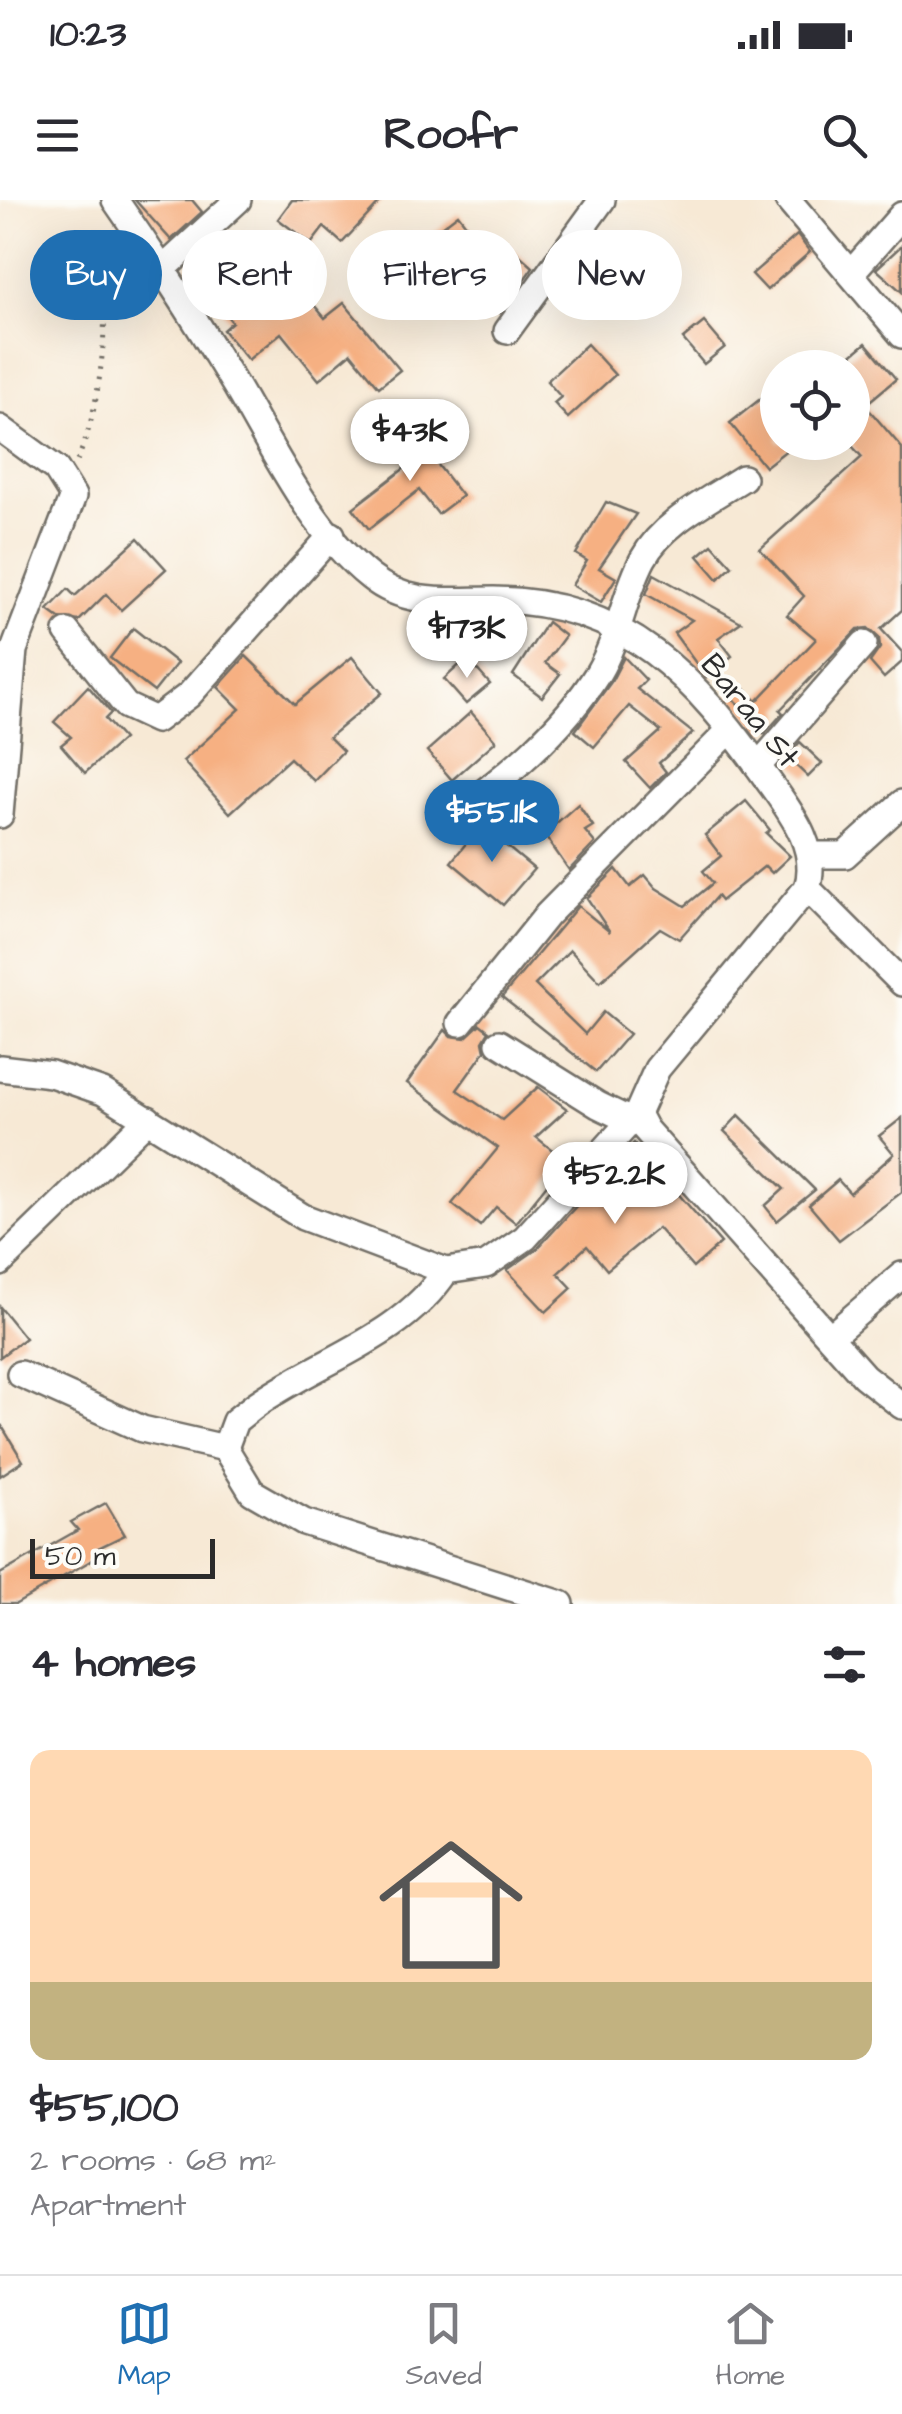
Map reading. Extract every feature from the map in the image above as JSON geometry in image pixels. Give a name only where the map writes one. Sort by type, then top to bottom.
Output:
[{"type":"street","points":[[162,270],[238,200]]},
{"type":"street","points":[[507,331],[602,200]]},
{"type":"street","points":[[788,200],[902,335]]},
{"type":"street","name":"Baraa St","points":[[117,203],[135,230]]},
{"type":"street","points":[[852,272],[902,215]]},
{"type":"street","name":"Baraa St","points":[[162,270],[273,452],[332,536],[371,578],[408,596],[448,603],[496,600],[560,606],[618,626],[667,660],[730,730],[787,808],[810,855]]},
{"type":"street","points":[[0,428],[68,482],[70,505],[14,650],[0,815]]},
{"type":"street","points":[[452,816],[513,771],[566,715],[599,671],[644,557],[660,536],[743,478]]},
{"type":"street","points":[[67,632],[126,706],[156,720],[189,694],[332,536]]},
{"type":"street","points":[[758,766],[864,644]]},
{"type":"street","points":[[460,1023],[547,916],[730,730]]},
{"type":"street","points":[[0,1068],[80,1082],[148,1119],[302,1217],[446,1271],[486,1265],[500,1258],[574,1188],[634,1117],[658,1069],[807,888],[810,855],[842,857],[902,803]]},
{"type":"street","points":[[807,888],[902,983]]},
{"type":"street","points":[[499,1042],[598,1105],[634,1117],[864,1376],[902,1406]]},
{"type":"street","points":[[0,1264],[148,1119]]},
{"type":"street","points":[[225,1448],[235,1421],[254,1406],[388,1329],[429,1294],[446,1271]]},
{"type":"street","points":[[830,1338],[902,1275]]},
{"type":"street","points":[[20,1374],[142,1429],[225,1448],[252,1492],[304,1522],[561,1604]]},
{"type":"path","points":[[68,482],[90,424],[108,289],[106,232],[117,203]]},
{"type":"building","points":[[135,200],[192,200],[202,212],[171,240]]},
{"type":"building","points":[[292,200],[382,200],[354,230],[347,230],[342,243],[324,227],[293,230],[278,219]]},
{"type":"building","points":[[458,214],[470,230],[437,230]]},
{"type":"building","points":[[797,235],[810,252],[767,290],[752,274]]},
{"type":"building","points":[[902,245],[902,292],[876,269]]},
{"type":"building","points":[[522,257],[533,267],[522,282]]},
{"type":"building","points":[[344,303],[347,320],[358,320],[400,370],[379,387],[351,353],[319,380],[281,333],[248,360],[223,330],[232,322],[327,320]]},
{"type":"building","points":[[704,322],[725,347],[704,364],[683,339]]},
{"type":"building","points":[[866,343],[896,379],[870,401],[870,350],[858,350]]},
{"type":"building","points":[[587,344],[615,375],[568,418],[554,403],[561,397],[547,381]]},
{"type":"building","points":[[760,399],[760,460],[774,460],[765,467],[730,423]]},
{"type":"building","points":[[870,411],[902,448],[902,610],[881,629],[902,652],[902,662],[884,678],[870,662],[880,648],[879,638],[868,628],[858,629],[780,710],[783,713],[764,734],[730,695],[741,685],[757,701],[816,639],[787,615],[804,596],[760,549],[859,460],[870,460]]},
{"type":"building","points":[[410,429],[462,496],[438,514],[419,490],[369,529],[353,508],[410,464],[394,442]]},
{"type":"building","points":[[606,502],[636,514],[599,568],[616,578],[601,602],[572,585],[587,561],[576,554]]},
{"type":"building","points":[[138,538],[166,569],[121,610],[106,594],[79,621],[59,618],[48,610],[68,589],[75,596]]},
{"type":"building","points":[[712,544],[732,566],[718,579],[698,556]]},
{"type":"building","points":[[654,574],[741,622],[718,638],[732,656],[706,677],[674,633],[692,620],[646,594]]},
{"type":"building","points":[[547,622],[565,636],[545,663],[560,674],[542,697],[513,675]]},
{"type":"building","points":[[133,628],[177,663],[154,692],[110,658]]},
{"type":"building","points":[[246,656],[295,704],[352,657],[382,693],[329,737],[343,751],[314,781],[290,758],[230,813],[183,761],[240,709],[218,687]]},
{"type":"building","points":[[624,657],[646,680],[637,689],[693,733],[659,763],[666,772],[650,788],[626,762],[661,731],[629,706],[594,747],[575,731]]},
{"type":"building","points":[[467,658],[490,684],[466,704],[444,679]]},
{"type":"building","points":[[88,686],[111,713],[105,719],[123,739],[85,773],[61,745],[71,737],[54,722]]},
{"type":"building","points":[[471,712],[496,741],[452,780],[427,751]]},
{"type":"building","points":[[800,742],[822,763],[808,777],[787,757]]},
{"type":"building","points":[[746,801],[770,830],[766,833],[790,856],[772,873],[765,866],[721,901],[717,896],[679,939],[660,928],[600,982],[570,950],[535,985],[585,1034],[603,1012],[629,1034],[596,1072],[502,997],[578,906],[610,932],[587,898],[616,869],[630,887],[645,875],[656,888],[685,906],[713,883],[703,871],[721,856],[705,835]]},
{"type":"building","points":[[578,804],[593,826],[585,831],[595,843],[569,870],[544,834]]},
{"type":"building","points":[[481,825],[534,869],[503,905],[451,862]]},
{"type":"building","points":[[480,1024],[489,1031],[483,1041],[485,1051],[457,1090],[502,1120],[538,1087],[567,1109],[536,1137],[566,1161],[516,1223],[496,1207],[480,1226],[452,1204],[498,1148],[407,1083],[445,1030],[451,1036],[465,1038]]},
{"type":"building","points":[[739,1115],[815,1190],[777,1221],[765,1206],[784,1189],[724,1131]]},
{"type":"building","points":[[902,1118],[902,1192],[839,1240],[809,1205],[838,1180],[850,1193],[894,1154],[879,1136]]},
{"type":"building","points":[[634,1143],[721,1243],[693,1268],[658,1228],[607,1270],[587,1246],[558,1273],[572,1288],[546,1312],[507,1270],[537,1249]]},
{"type":"building","points":[[0,1307],[25,1338],[0,1357]]},
{"type":"building","points":[[0,1423],[23,1461],[0,1476]]},
{"type":"building","points":[[106,1503],[125,1535],[94,1550],[99,1556],[16,1604],[0,1604],[0,1574],[78,1530],[71,1522]]}]
